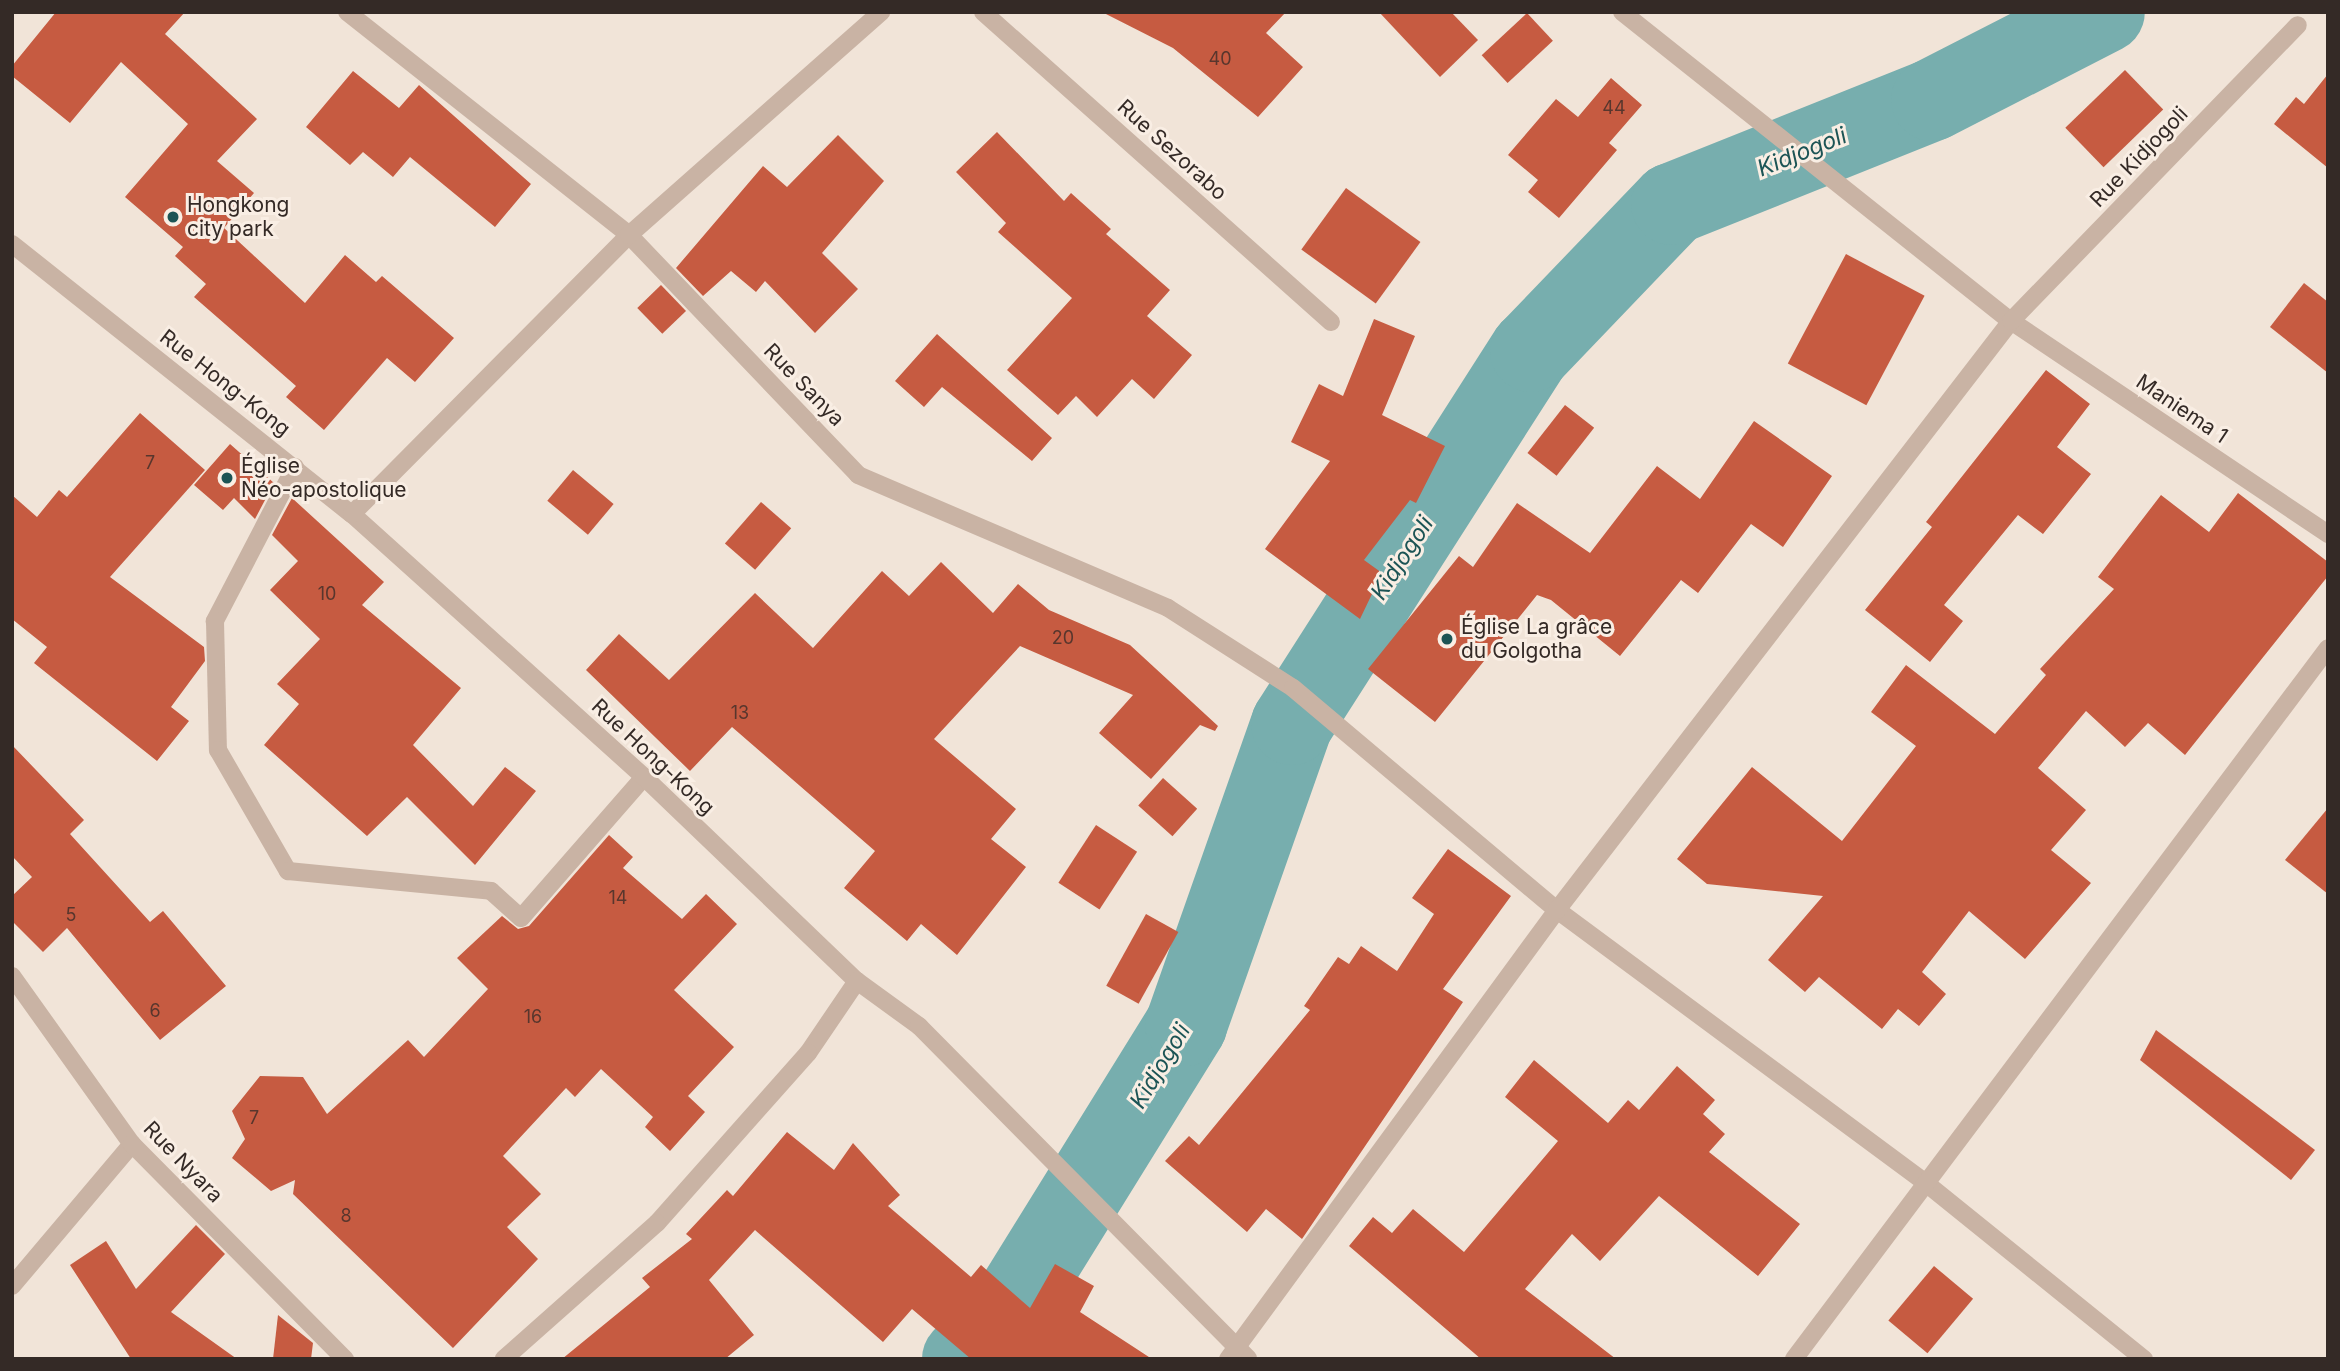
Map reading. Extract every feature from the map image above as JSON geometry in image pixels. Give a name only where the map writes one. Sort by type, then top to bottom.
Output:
[{"type":"street","name":"Rue Sanya","points":[[347,12],[629,235],[858,475],[1168,608],[1293,688],[1331,717],[1557,910],[1927,1184],[2144,1359]]},
{"type":"street","points":[[352,514],[629,235],[881,12]]},
{"type":"street","name":"Rue Sezorabo","points":[[983,12],[1331,322]]},
{"type":"street","name":"Maniema 1","points":[[1622,12],[1765,121],[2011,321],[2328,534]]},
{"type":"street","name":"Rue Kidjogoli","points":[[1237,1355],[1557,910],[2011,321],[2298,25]]},
{"type":"street","name":"Rue Hong-Kong","points":[[12,243],[352,514],[643,777],[857,981],[919,1026],[1237,1355]]},
{"type":"street","points":[[295,467],[215,621],[218,750],[288,871],[491,891],[521,918],[643,777]]},
{"type":"street","points":[[1794,1359],[2328,648]]},
{"type":"street","name":"Rue Nyara","points":[[12,976],[132,1144],[345,1359]]},
{"type":"street","points":[[504,1359],[657,1223],[808,1053],[857,981]]},
{"type":"street","points":[[12,1286],[132,1144]]},
{"type":"building","points":[[56,12],[185,12],[165,34],[257,119],[217,161],[254,193],[224,228],[305,303],[345,255],[376,282],[382,276],[454,338],[415,382],[387,358],[324,430],[286,397],[296,386],[194,297],[206,284],[175,256],[183,247],[125,197],[188,124],[121,62],[70,123],[12,76],[12,66]]},
{"type":"building","points":[[1102,12],[1286,12],[1266,33],[1303,67],[1258,117],[1173,48]]},
{"type":"building","points":[[1379,12],[1451,12],[1478,40],[1440,77]]},
{"type":"building","points":[[1527,13],[1553,41],[1508,83],[1482,55]]},
{"type":"building","points":[[2125,70],[2163,110],[2104,167],[2065,128]]},
{"type":"building","points":[[353,71],[399,108],[419,85],[531,184],[495,227],[410,157],[393,177],[363,152],[350,165],[306,127]]},
{"type":"building","points":[[2328,74],[2328,168],[2274,124],[2296,97],[2304,104]]},
{"type":"building","points":[[1611,78],[1642,105],[1609,143],[1617,150],[1559,218],[1528,192],[1538,180],[1508,155],[1556,99],[1578,117]]},
{"type":"building","points":[[997,132],[1064,201],[1071,193],[1111,229],[1106,234],[1170,290],[1147,316],[1192,355],[1154,399],[1132,379],[1097,417],[1076,396],[1058,415],[1007,370],[1072,298],[998,232],[1006,223],[956,172]]},
{"type":"building","points":[[838,135],[884,181],[822,253],[858,289],[815,333],[765,281],[756,292],[731,271],[703,296],[676,268],[763,166],[787,187]]},
{"type":"building","points":[[1346,188],[1420,242],[1376,304],[1301,249]]},
{"type":"building","points":[[1846,254],[1925,296],[1866,405],[1788,363]]},
{"type":"building","points":[[2304,283],[2328,302],[2328,373],[2270,327]]},
{"type":"building","points":[[661,285],[686,311],[662,334],[637,308]]},
{"type":"building","points":[[1374,319],[1415,336],[1382,415],[1445,446],[1416,503],[1410,500],[1364,560],[1382,573],[1360,619],[1265,549],[1330,461],[1291,442],[1319,384],[1343,396]]},
{"type":"building","points":[[937,334],[1052,438],[1032,461],[942,387],[924,407],[895,381]]},
{"type":"building","points":[[2046,370],[2090,404],[2057,447],[2091,474],[2043,534],[2018,515],[1944,605],[1963,621],[1930,662],[1865,610],[1932,527],[1926,522]]},
{"type":"building","points":[[1565,405],[1594,428],[1557,476],[1527,453]]},
{"type":"building","points":[[140,413],[205,470],[110,577],[204,647],[205,661],[171,707],[189,721],[157,761],[34,663],[47,647],[12,619],[12,495],[37,517],[59,490],[67,497]]},
{"type":"building","points":[[1754,421],[1832,476],[1783,547],[1751,524],[1698,593],[1681,580],[1620,656],[1551,600],[1537,595],[1435,722],[1368,669],[1459,556],[1473,567],[1517,503],[1590,553],[1657,466],[1700,499]]},
{"type":"building","name":"Église Néo-apostolique","points":[[230,444],[274,483],[255,519],[234,498],[223,510],[194,485]]},
{"type":"building","points":[[573,470],[614,504],[588,535],[547,501]]},
{"type":"building","points":[[2238,493],[2328,562],[2328,576],[2185,755],[2148,723],[2125,747],[2086,711],[2038,768],[2086,810],[2051,850],[2091,883],[2025,959],[1969,911],[1922,972],[1946,994],[1919,1026],[1898,1009],[1882,1029],[1819,977],[1805,992],[1768,960],[1823,896],[1707,884],[1677,859],[1752,767],[1842,841],[1916,746],[1871,712],[1906,665],[1995,734],[2046,675],[2040,669],[2114,589],[2098,577],[2161,495],[2209,532]]},
{"type":"building","points":[[292,498],[384,582],[362,605],[461,688],[413,745],[473,806],[505,767],[536,791],[475,865],[407,797],[367,836],[264,745],[299,704],[277,684],[320,639],[270,590],[298,561],[272,535]]},
{"type":"building","points":[[761,502],[791,528],[755,570],[725,544]]},
{"type":"building","points":[[941,562],[993,613],[1018,584],[1049,610],[1130,645],[1218,726],[1215,731],[1200,725],[1151,779],[1099,733],[1133,695],[1020,646],[934,739],[1016,809],[991,839],[1026,867],[957,955],[921,924],[907,941],[844,888],[875,851],[732,727],[690,771],[586,670],[619,634],[669,680],[755,593],[813,648],[882,571],[909,596]]},
{"type":"building","points":[[12,745],[84,820],[70,834],[150,922],[163,911],[226,986],[160,1040],[67,928],[43,952],[12,921],[12,896],[32,877],[12,856]]},
{"type":"building","points":[[1163,778],[1197,809],[1172,836],[1138,805]]},
{"type":"building","points":[[2328,808],[2328,894],[2285,860]]},
{"type":"building","points":[[1096,825],[1137,852],[1100,910],[1058,883]]},
{"type":"building","points":[[609,835],[633,857],[623,868],[682,919],[706,894],[737,924],[674,990],[734,1047],[688,1096],[705,1112],[670,1151],[645,1127],[653,1117],[601,1069],[575,1097],[566,1088],[503,1156],[541,1194],[507,1227],[538,1259],[453,1348],[293,1194],[295,1180],[271,1191],[232,1158],[245,1139],[232,1111],[260,1076],[303,1077],[327,1114],[408,1040],[424,1057],[488,989],[457,958],[502,916],[518,929],[529,926]]},
{"type":"building","points":[[1448,849],[1511,896],[1443,989],[1463,1002],[1302,1239],[1266,1209],[1247,1232],[1165,1161],[1189,1136],[1199,1145],[1310,1010],[1304,1006],[1338,957],[1349,964],[1361,946],[1397,971],[1434,914],[1412,898]]},
{"type":"building","points":[[1146,914],[1178,932],[1139,1004],[1106,986]]},
{"type":"building","points":[[2156,1030],[2315,1150],[2291,1180],[2140,1060]]},
{"type":"building","points":[[1534,1060],[1608,1123],[1628,1100],[1639,1110],[1677,1066],[1715,1100],[1703,1114],[1725,1134],[1709,1152],[1800,1224],[1758,1276],[1659,1196],[1600,1261],[1572,1234],[1525,1289],[1616,1359],[1481,1359],[1349,1246],[1373,1217],[1392,1233],[1413,1209],[1464,1252],[1558,1141],[1505,1097]]},
{"type":"building","points":[[787,1132],[834,1170],[853,1143],[900,1195],[888,1206],[971,1277],[981,1265],[1030,1308],[1055,1264],[1094,1286],[1080,1312],[1152,1359],[971,1359],[912,1309],[883,1342],[755,1230],[709,1280],[754,1335],[725,1359],[562,1359],[650,1287],[642,1278],[692,1239],[686,1234],[727,1190],[733,1196]]},
{"type":"building","points":[[196,1225],[225,1254],[171,1312],[237,1359],[131,1359],[70,1265],[106,1241],[136,1289]]},
{"type":"building","points":[[1934,1266],[1973,1299],[1927,1353],[1888,1320]]},
{"type":"building","points":[[278,1315],[313,1343],[311,1359],[273,1359]]},
{"type":"waterway","name":"Kidjogoli","points":[[963,1359],[1012,1306],[1186,1025],[1292,724],[1531,351],[1672,204],[1932,100],[2104,12]]},
{"type":"place","name":"Hongkong city park","points":[[173,217]]},
{"type":"place","name":"Église Néo-apostolique","points":[[227,478]]},
{"type":"place","name":"Église La grâce du Golgotha","points":[[1447,639]]}]
